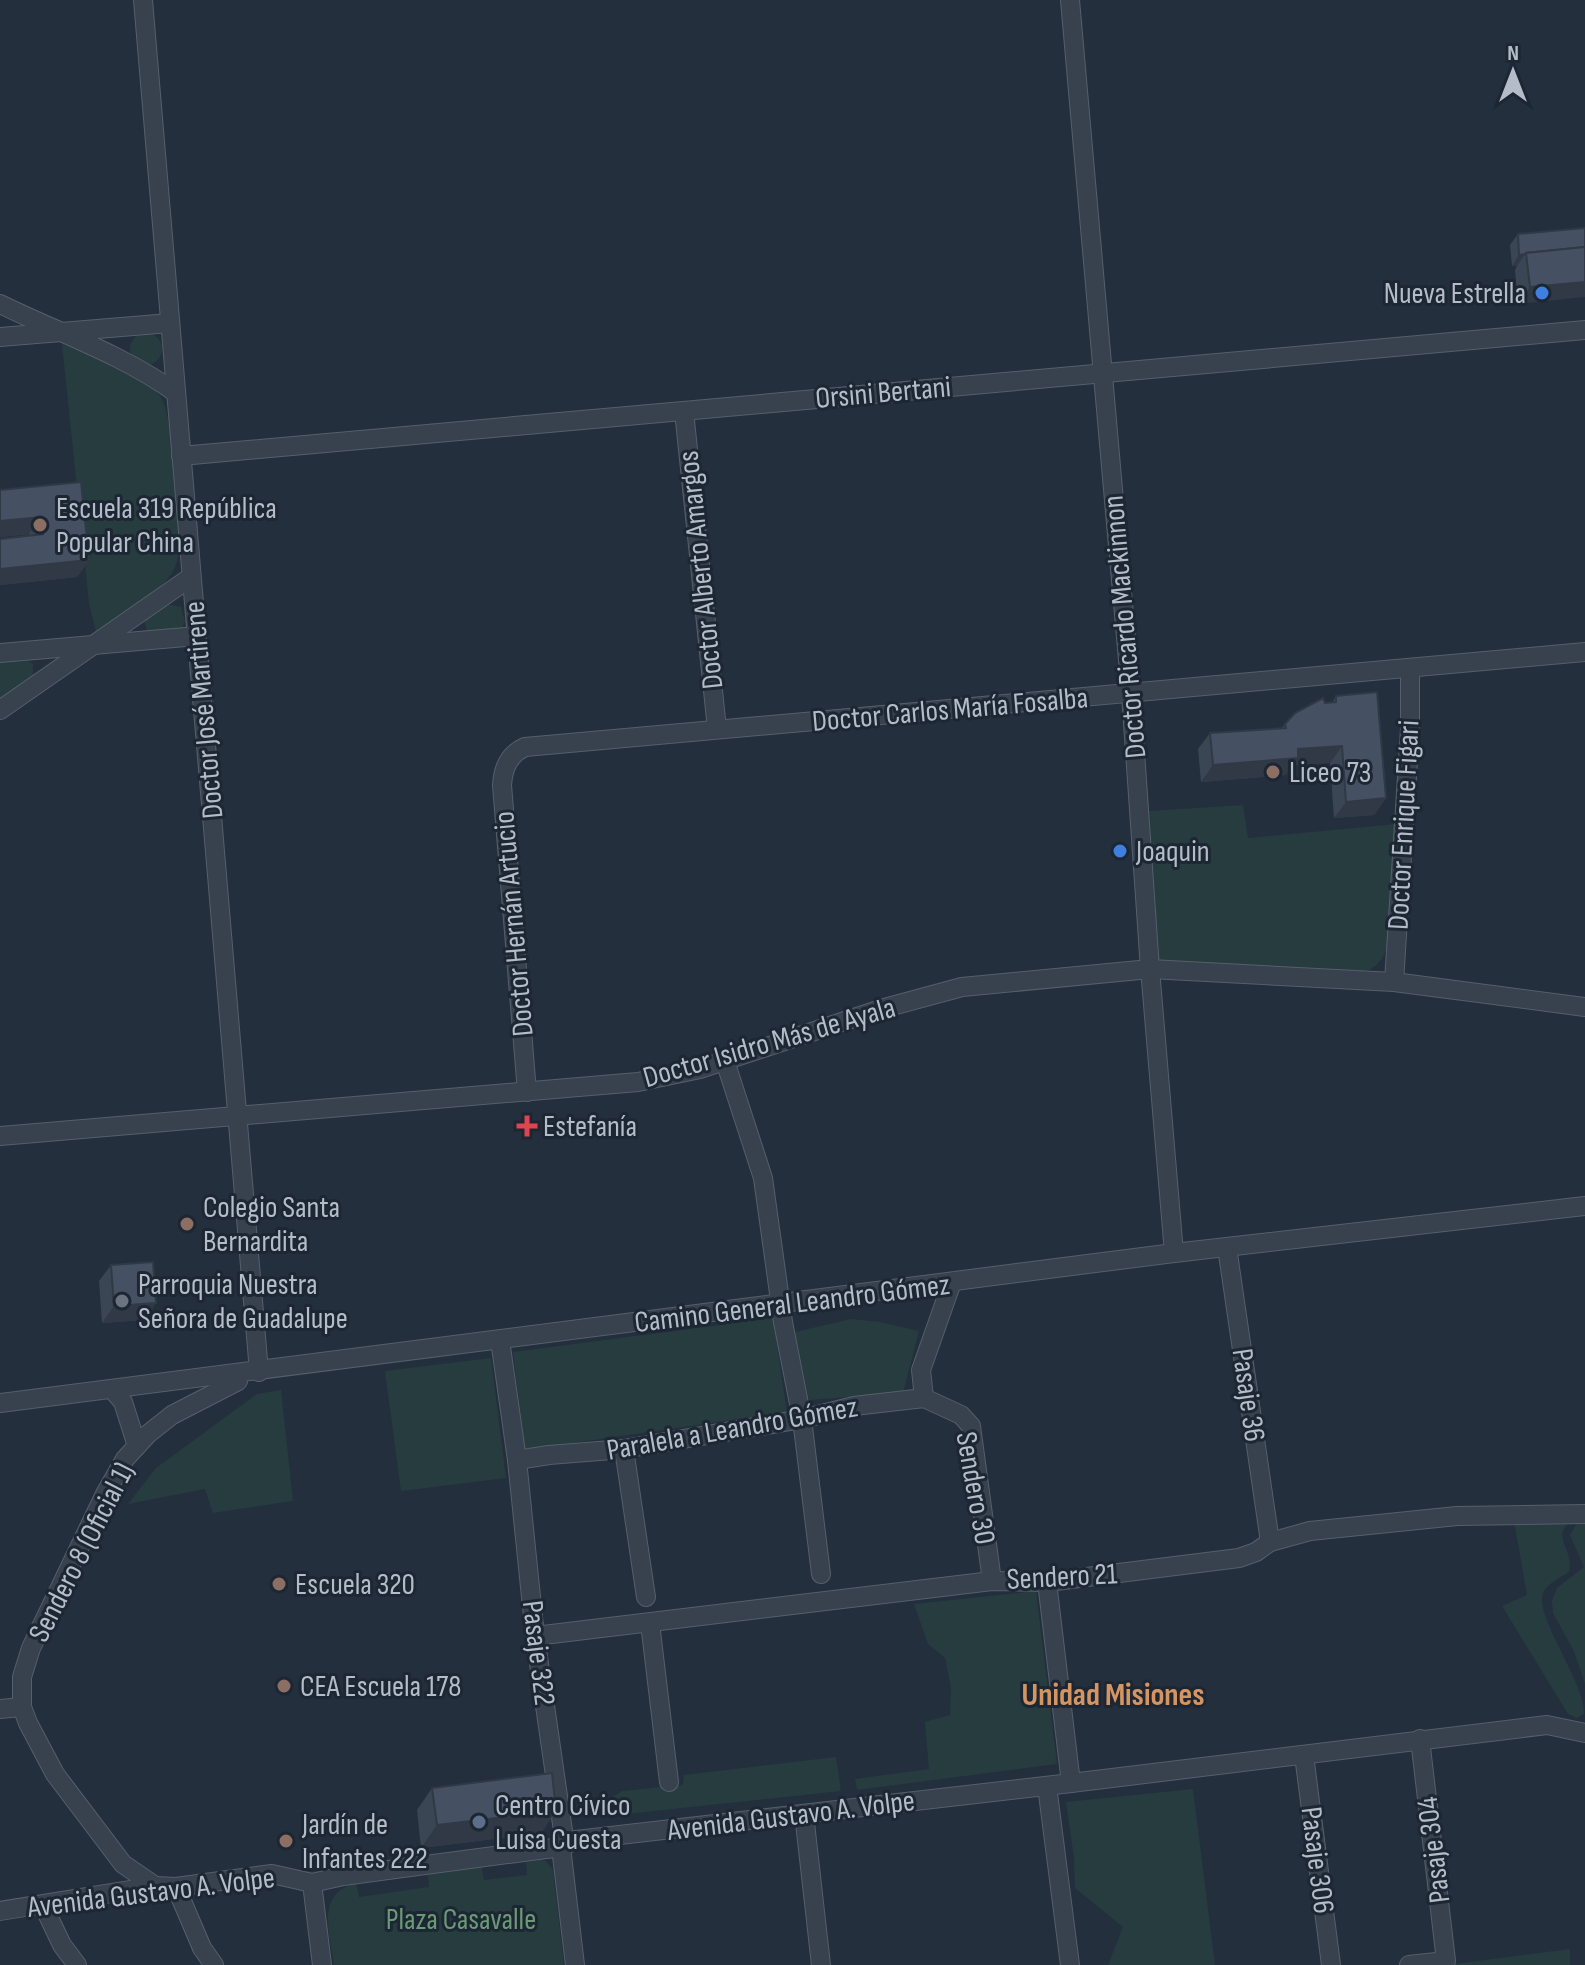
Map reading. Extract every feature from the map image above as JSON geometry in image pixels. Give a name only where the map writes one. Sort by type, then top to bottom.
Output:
[{"type":"street","name":"Doctor José Martirene","points":[[143,0],[259,1372]]},
{"type":"street","name":"Doctor Ricardo Mackinnon","points":[[1070,0],[1131,694],[1174,1253]]},
{"type":"street","points":[[0,304],[99,348],[149,374],[176,393]]},
{"type":"street","points":[[0,337],[170,323]]},
{"type":"street","name":"Orsini Bertani","points":[[181,456],[1585,330]]},
{"type":"street","name":"Doctor Alberto Amargos","points":[[684,411],[717,729]]},
{"type":"street","points":[[0,710],[191,577]]},
{"type":"street","points":[[0,653],[197,636]]},
{"type":"street","name":"Doctor Carlos María Fosalba","points":[[510,757],[525,747],[1585,652]]},
{"type":"street","name":"Doctor Enrique Figari","points":[[1394,982],[1410,729],[1410,668]]},
{"type":"street","name":"Doctor Hernán Artucio","points":[[510,757],[502,776],[502,785],[527,1092]]},
{"type":"street","name":"Doctor Isidro Más de Ayala","points":[[0,1136],[638,1082],[700,1069],[881,1009],[962,987],[1150,969],[1394,982],[1585,1007]]},
{"type":"street","points":[[725,1061],[763,1178],[802,1419],[821,1574]]},
{"type":"street","name":"Camino General Leandro Gómez","points":[[0,1403],[1174,1253],[1585,1206]]},
{"type":"street","name":"Pasaje 36","points":[[1227,1247],[1270,1542]]},
{"type":"street","points":[[924,1398],[921,1370],[952,1282]]},
{"type":"street","name":"Pasaje 322","points":[[500,1340],[517,1460],[535,1636],[563,1831],[561,1847],[575,1965]]},
{"type":"street","name":"Sendero 8 (Oficial 1)","points":[[155,1886],[123,1864],[79,1807],[35,1740],[22,1707],[22,1677],[31,1648],[125,1459],[172,1415],[213,1392],[259,1372]]},
{"type":"street","points":[[112,1389],[123,1402],[137,1446]]},
{"type":"street","name":"Paralela a Leandro Gómez","points":[[517,1460],[624,1449],[802,1419],[854,1406],[924,1398],[946,1406]]},
{"type":"street","name":"Sendero 30","points":[[946,1406],[971,1426],[992,1581]]},
{"type":"street","points":[[624,1449],[646,1597]]},
{"type":"street","name":"Sendero 21","points":[[535,1636],[992,1581],[1047,1582],[1239,1558],[1256,1552],[1270,1542],[1310,1531],[1457,1516],[1585,1514]]},
{"type":"street","points":[[1047,1582],[1071,1783]]},
{"type":"street","points":[[650,1623],[669,1782]]},
{"type":"street","points":[[0,1709],[22,1707]]},
{"type":"street","name":"Avenida Gustavo A. Volpe","points":[[0,1911],[155,1886],[176,1887],[272,1874],[312,1883],[343,1876],[561,1847],[576,1840],[1420,1739],[1547,1725],[1585,1733]]},
{"type":"street","name":"Pasaje 304","points":[[1409,1965],[1446,1961],[1420,1739]]},
{"type":"street","name":"Pasaje 306","points":[[1304,1755],[1331,1965]]},
{"type":"street","points":[[1047,1786],[1070,1965]]},
{"type":"street","points":[[804,1814],[821,1965]]},
{"type":"street","points":[[312,1883],[322,1965]]},
{"type":"street","points":[[176,1887],[202,1948],[214,1965]]},
{"type":"street","points":[[43,1905],[62,1945],[77,1965]]},
{"type":"green space","points":[[146,333],[157,338],[162,349],[157,360],[146,365],[135,360],[130,349],[135,338]]},
{"type":"green space","points":[[62,344],[115,365],[152,388],[165,407],[172,445],[180,549],[175,568],[157,589],[96,632],[89,603]]},
{"type":"green space","points":[[166,604],[181,607],[185,622],[182,627],[147,632],[144,619]]},
{"type":"green space","points":[[28,661],[33,664],[33,677],[0,702],[0,663]]},
{"type":"green space","points":[[1243,805],[1248,838],[1396,824],[1388,944],[1376,965],[1361,973],[1164,962],[1159,959],[1149,811]]},
{"type":"green space","points":[[773,1318],[787,1412],[525,1450],[513,1352]]},
{"type":"green space","points":[[851,1319],[919,1331],[903,1393],[809,1400],[795,1332]]},
{"type":"green space","points":[[491,1358],[506,1478],[401,1491],[385,1371]]},
{"type":"green space","points":[[281,1390],[293,1501],[213,1513],[205,1489],[128,1504],[156,1468],[257,1394]]},
{"type":"green space","points":[[1572,1520],[1563,1532],[1569,1572],[1546,1588],[1542,1601],[1551,1631],[1582,1700],[1584,1714],[1577,1718],[1568,1714],[1502,1606],[1527,1595],[1514,1521]]},
{"type":"green space","points":[[1585,1520],[1585,1684],[1574,1651],[1553,1613],[1552,1601],[1557,1588],[1584,1567],[1570,1535],[1576,1525]]},
{"type":"green space","points":[[1036,1591],[1057,1764],[857,1790],[855,1779],[929,1769],[925,1722],[950,1715],[951,1687],[945,1658],[928,1644],[914,1604]]},
{"type":"green space","points":[[836,1757],[841,1791],[606,1816],[603,1803],[622,1791],[683,1785],[684,1775]]},
{"type":"green space","points":[[1193,1789],[1215,1965],[1108,1965],[1123,1927],[1075,1888],[1066,1802]]},
{"type":"green space","name":"Plaza Casavalle","points":[[546,1861],[553,1870],[564,1965],[334,1965],[328,1916],[330,1905],[343,1888],[356,1883],[359,1897],[429,1887],[428,1873],[482,1867],[484,1880],[527,1875],[526,1862]]},
{"type":"green space","points":[[1570,1949],[1570,1965],[1446,1965]]},
{"type":"building","points":[[1585,228],[1585,247],[1519,255],[1518,234]]},
{"type":"building","points":[[1585,247],[1585,282],[1530,287],[1526,253]]},
{"type":"building","points":[[81,482],[89,560],[0,569],[0,539],[43,534],[41,517],[0,521],[0,490]]},
{"type":"building","points":[[1377,692],[1386,798],[1346,802],[1342,746],[1298,749],[1298,758],[1213,765],[1210,733],[1286,728],[1285,724],[1295,713],[1323,698],[1325,703],[1336,702],[1336,696]]},
{"type":"building","points":[[153,1262],[156,1303],[114,1306],[111,1265]]},
{"type":"building","points":[[552,1773],[556,1811],[437,1825],[432,1788]]},
{"type":"place","name":"Nueva Estrella","points":[[1542,293]]},
{"type":"place","name":"Escuela 319 República Popular China","points":[[40,525]]},
{"type":"place","name":"Liceo 73","points":[[1273,772]]},
{"type":"place","name":"Joaquin","points":[[1120,851]]},
{"type":"place","name":"Estefanía","points":[[527,1126]]},
{"type":"place","name":"Colegio Santa Bernardita","points":[[187,1224]]},
{"type":"place","name":"Parroquia Nuestra Señora de Guadalupe","points":[[122,1301]]},
{"type":"place","name":"Escuela 320","points":[[279,1584]]},
{"type":"place","name":"CEA Escuela 178","points":[[284,1686]]},
{"type":"place","name":"Centro Cívico Luisa Cuesta","points":[[479,1822]]},
{"type":"place","name":"Jardín de Infantes 222","points":[[286,1841]]},
{"type":"district","name":"Unidad Misiones","points":[[1113,1694]]}]
